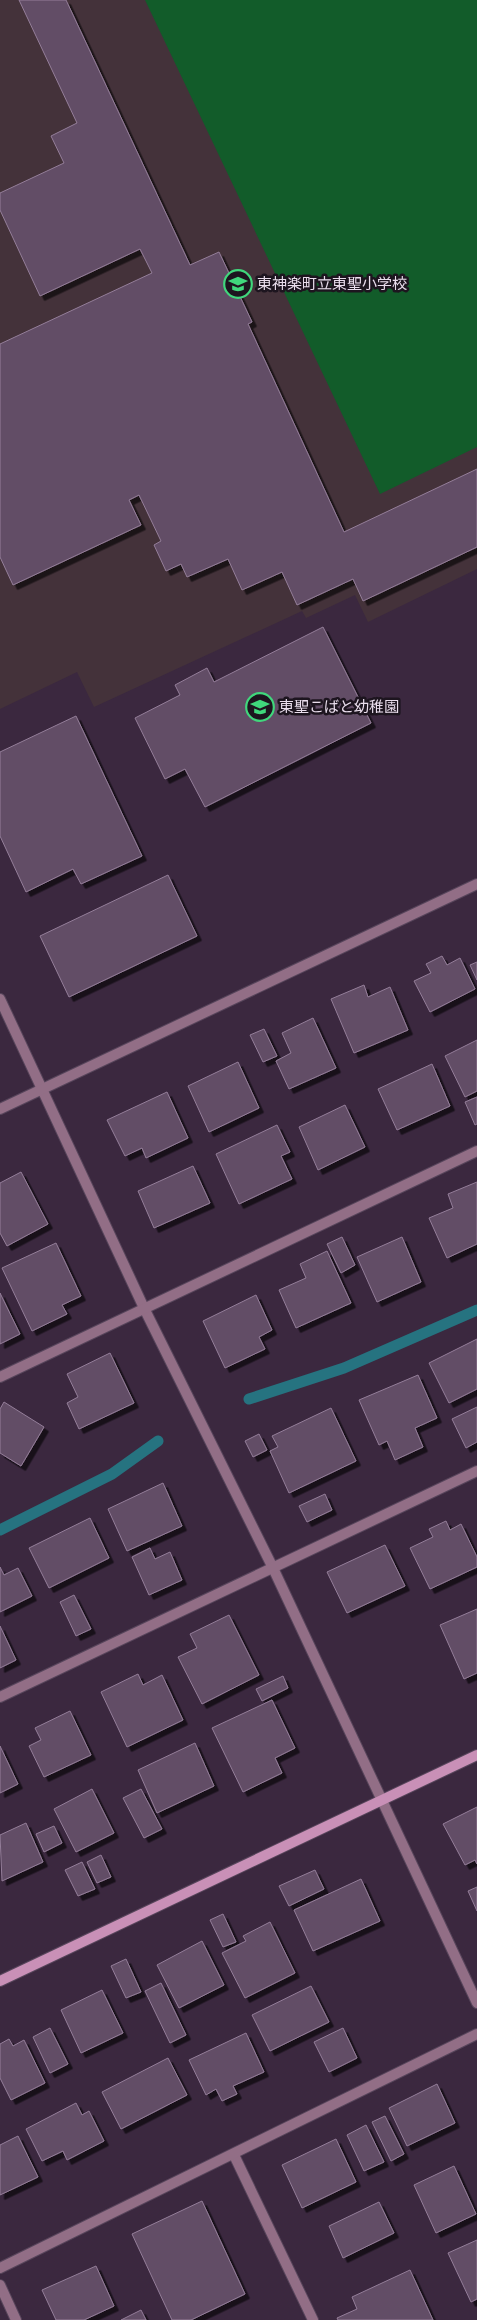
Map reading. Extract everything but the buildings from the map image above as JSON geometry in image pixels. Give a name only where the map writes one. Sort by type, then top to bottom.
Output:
[{"type":"street","points":[[0,1109],[477,884]]},
{"type":"street","points":[[0,999],[144,1308],[273,1568],[477,2003]]},
{"type":"street","points":[[0,1377],[477,1151]]},
{"type":"street","points":[[0,1697],[477,1471]]},
{"type":"street","points":[[0,1981],[477,1755]]},
{"type":"street","points":[[0,2268],[234,2155],[477,2034]]},
{"type":"street","points":[[234,2155],[313,2320]]},
{"type":"street","points":[[0,2285],[16,2320]]},
{"type":"shaded area","name":"東神楽町立東聖小学校","points":[[0,0],[477,0],[477,569],[368,622],[355,595],[306,618],[302,611],[94,707],[77,672],[0,709]]},
{"type":"green space","points":[[145,0],[477,0],[477,447],[380,494]]},
{"type":"waterway","points":[[249,1399],[344,1368],[477,1310]]},
{"type":"waterway","points":[[0,1530],[112,1474],[158,1441]]},
{"type":"place","name":"東神楽町立東聖小学校","points":[[238,284]]},
{"type":"place","name":"東聖こばと幼稚園","points":[[260,707]]}]
